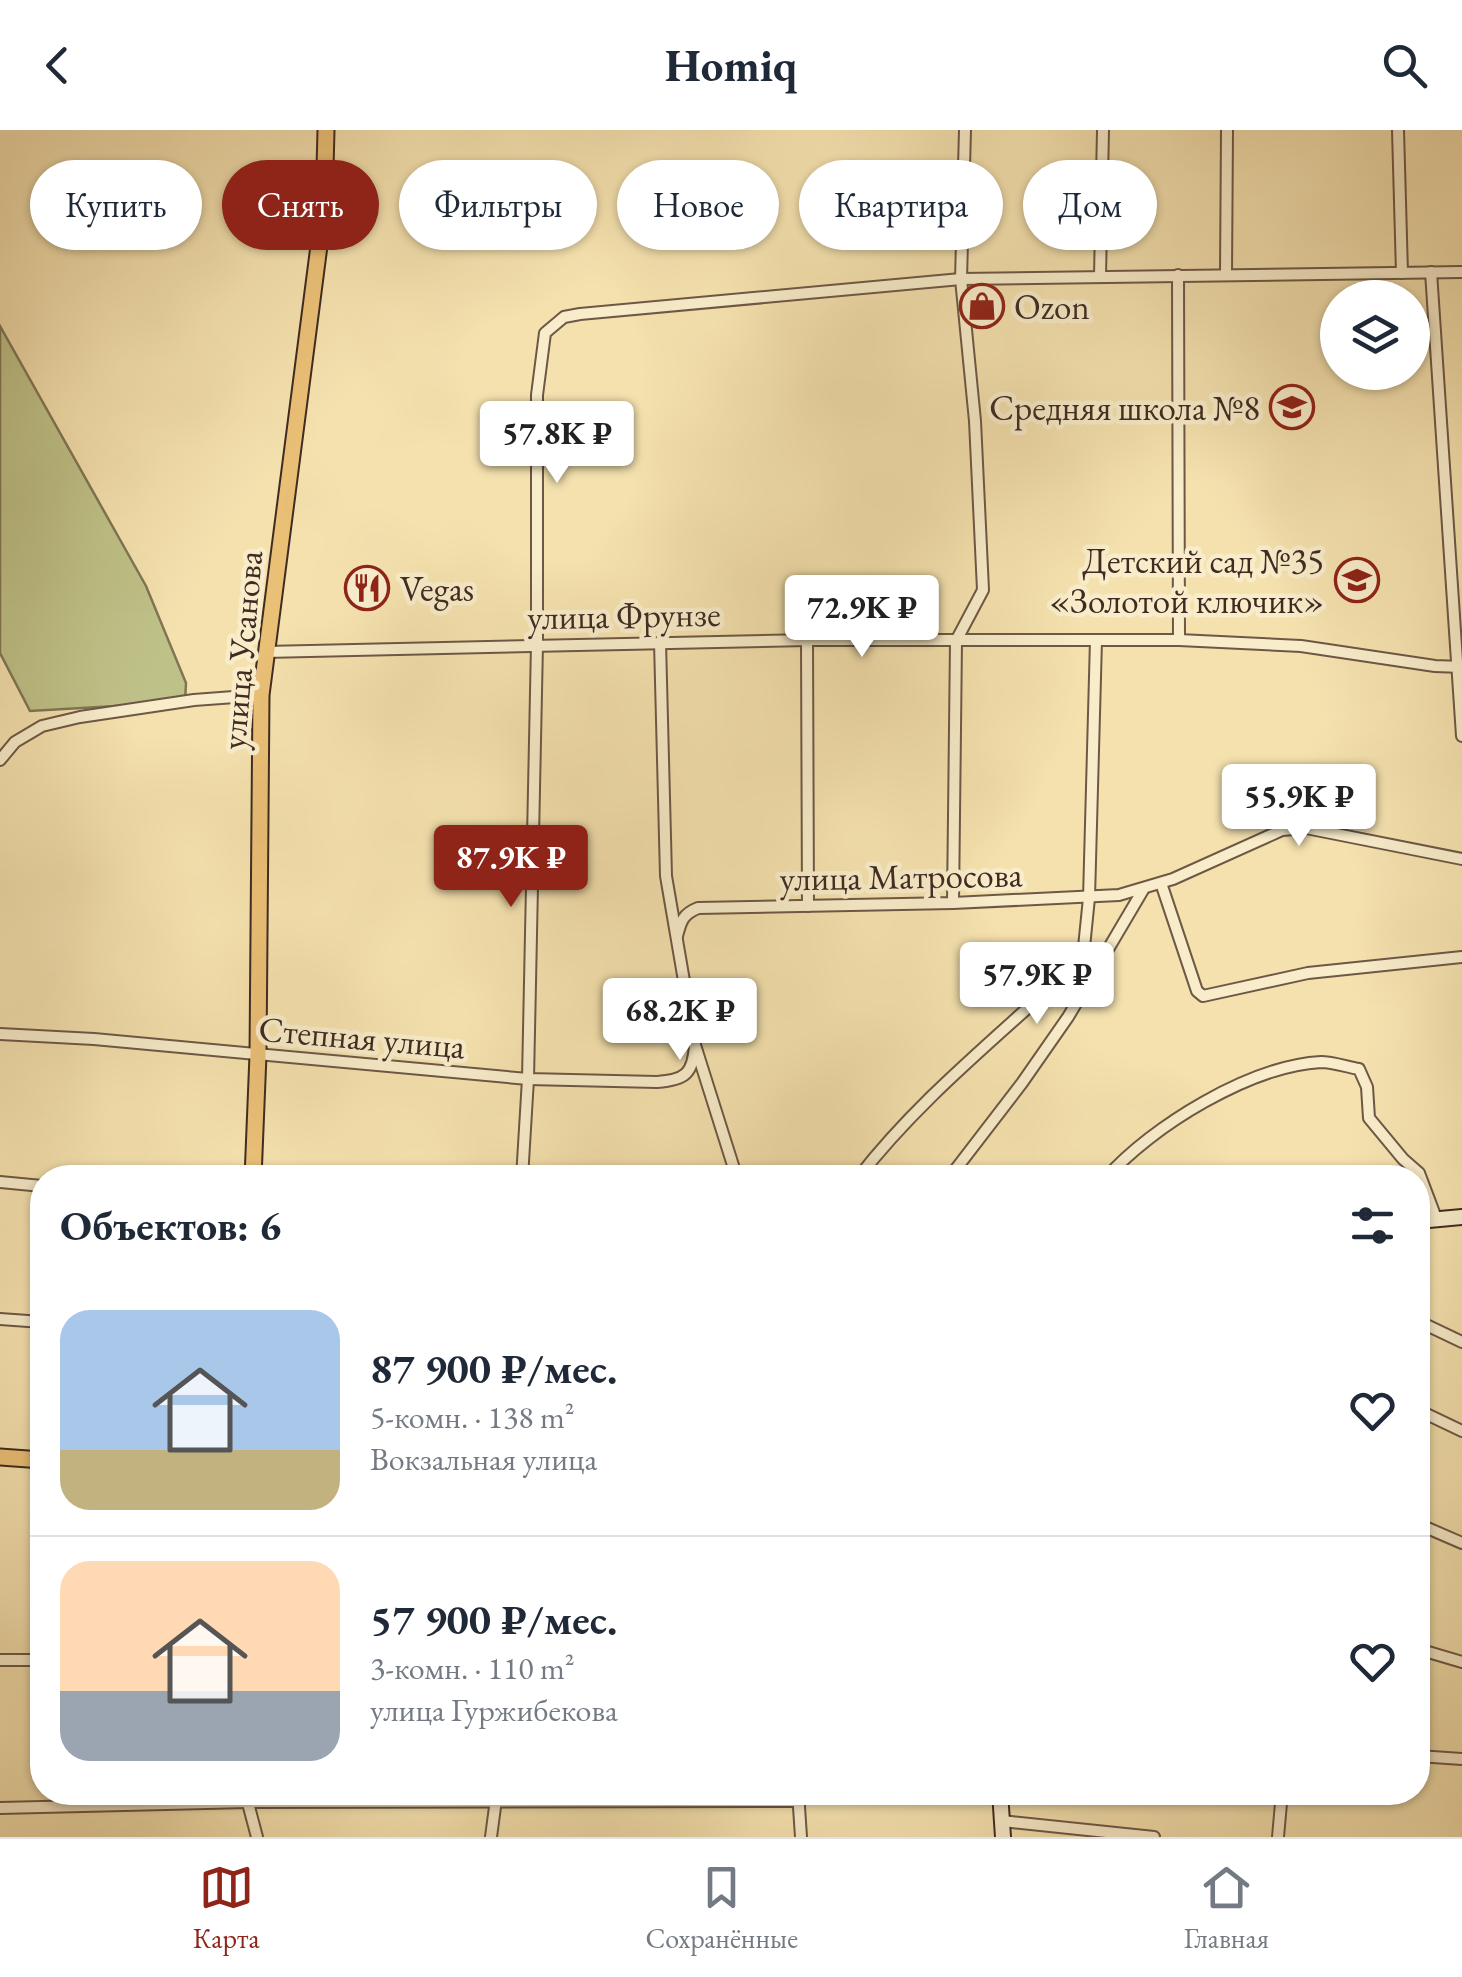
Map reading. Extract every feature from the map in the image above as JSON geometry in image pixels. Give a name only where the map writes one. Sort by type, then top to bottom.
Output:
[{"type":"main road","name":"улица Усанова","points":[[254,1165],[261,695],[324,208],[326,130]]},
{"type":"main road","points":[[0,1457],[30,1459]]},
{"type":"street","points":[[954,903],[956,641],[983,590],[976,422],[962,279],[965,130]]},
{"type":"street","points":[[1100,276],[1103,130]]},
{"type":"street","points":[[1226,274],[1227,130]]},
{"type":"street","points":[[1398,130],[1402,273]]},
{"type":"street","points":[[1431,272],[1462,736]]},
{"type":"street","points":[[523,1165],[528,1079],[536,644],[536,395],[545,333],[564,317],[962,279],[1462,272]]},
{"type":"street","points":[[1178,275],[1179,640]]},
{"type":"street","name":"улица Фрунзе","points":[[266,652],[807,640],[1179,640],[1301,646],[1459,667]]},
{"type":"street","points":[[807,640],[808,906]]},
{"type":"street","points":[[868,1165],[893,1132],[932,1093],[1083,957],[1089,898],[1096,640]]},
{"type":"street","points":[[660,642],[666,876],[695,1046],[733,1165]]},
{"type":"street","points":[[0,760],[15,742],[42,726],[194,700],[261,695]]},
{"type":"street","name":"улица Матросова","points":[[677,936],[680,921],[698,908],[1089,898],[1143,890],[1257,840],[1294,829],[1334,831],[1462,858]]},
{"type":"street","points":[[1161,883],[1196,991],[1202,996],[1308,973],[1462,958]]},
{"type":"street","points":[[958,1165],[1022,1084],[1096,972],[1143,890]]},
{"type":"street","points":[[1083,957],[1096,972]]},
{"type":"street","name":"Степная улица","points":[[0,1034],[528,1079],[676,1081],[688,1075],[695,1046]]},
{"type":"street","points":[[1120,1165],[1166,1122],[1190,1109],[1294,1066],[1324,1062],[1360,1069],[1368,1086],[1368,1118],[1410,1165]]},
{"type":"street","points":[[0,1182],[30,1185]]},
{"type":"street","points":[[1430,1202],[1436,1218]]},
{"type":"street","points":[[1430,1219],[1462,1217]]},
{"type":"street","points":[[0,1318],[30,1321]]},
{"type":"street","points":[[1430,1327],[1462,1342]]},
{"type":"street","points":[[1430,1416],[1462,1431]]},
{"type":"street","points":[[1430,1529],[1462,1543]]},
{"type":"street","points":[[1430,1653],[1462,1662]]},
{"type":"street","points":[[0,1660],[30,1660]]},
{"type":"street","points":[[1430,1757],[1462,1759]]},
{"type":"street","points":[[0,1808],[67,1805]]},
{"type":"street","points":[[249,1805],[257,1837]]},
{"type":"street","points":[[491,1837],[496,1805]]},
{"type":"street","points":[[799,1805],[801,1837]]},
{"type":"street","points":[[1001,1805],[1003,1837]]},
{"type":"street","points":[[1278,1837],[1281,1805]]},
{"type":"street","points":[[1002,1821],[1154,1837]]},
{"type":"green space","points":[[0,326],[146,586],[186,683],[185,702],[30,711],[0,653]]},
{"type":"place","name":"Ozon","points":[[982,306]]},
{"type":"place","name":"Средняя школа №8","points":[[1292,407]]},
{"type":"place","name":"Детский сад №35 «Золотой ключик»","points":[[1357,580]]},
{"type":"place","name":"Vegas","points":[[367,588]]}]
